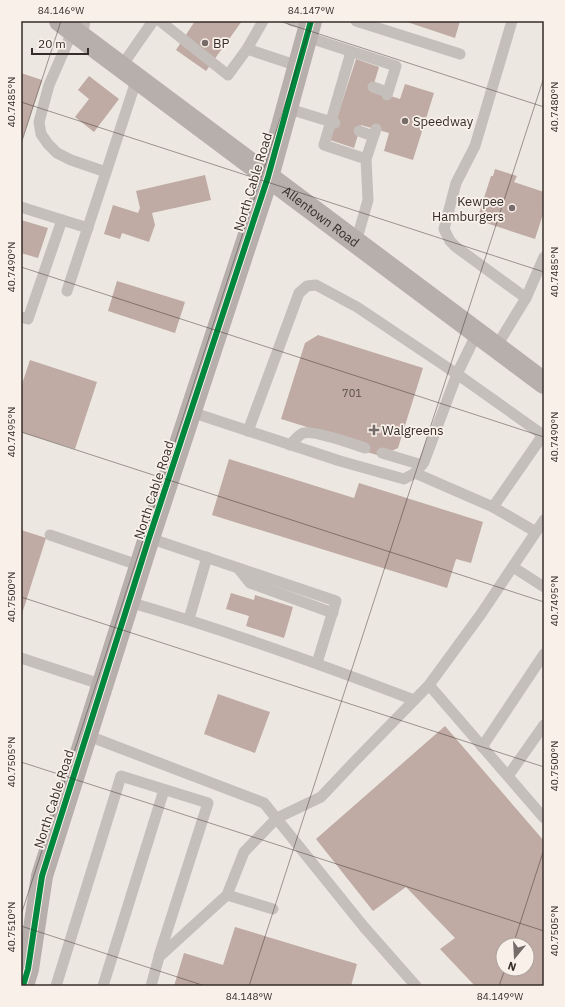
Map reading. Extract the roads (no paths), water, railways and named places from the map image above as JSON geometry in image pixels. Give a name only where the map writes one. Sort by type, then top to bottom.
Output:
[{"type":"street","name":"North Cable Road","points":[[23,974],[42,876],[149,538],[268,177],[298,66],[305,26]]},
{"type":"street","name":"Allentown Road","points":[[75,27],[129,73],[544,383]]},
{"type":"lane","points":[[67,290],[106,172],[129,73],[153,21]]},
{"type":"lane","points":[[160,21],[228,75],[247,49],[264,21]]},
{"type":"lane","points":[[356,21],[460,54]]},
{"type":"lane","points":[[512,21],[475,146],[456,183],[444,229],[453,244],[526,298]]},
{"type":"lane","points":[[305,26],[351,52],[396,66],[387,93],[373,87]]},
{"type":"lane","points":[[75,27],[49,85],[39,122],[42,134],[48,144],[57,153],[71,160],[106,172]]},
{"type":"lane","points":[[247,49],[298,66]]},
{"type":"lane","points":[[351,52],[340,99],[324,145],[366,159]]},
{"type":"lane","points":[[286,108],[333,122]]},
{"type":"lane","points":[[356,242],[368,200],[366,159],[374,132],[359,131]]},
{"type":"lane","points":[[21,207],[88,228]]},
{"type":"lane","points":[[21,317],[28,319],[62,220]]},
{"type":"lane","points":[[496,347],[526,298],[544,257]]},
{"type":"lane","points":[[248,431],[299,293],[308,286],[316,285],[357,307],[543,435],[493,507]]},
{"type":"lane","points":[[191,412],[340,461],[404,479],[418,469],[424,462],[456,374],[477,333]]},
{"type":"lane","points":[[290,445],[305,432],[330,437],[364,448]]},
{"type":"lane","points":[[382,453],[418,469],[493,507],[536,532]]},
{"type":"lane","points":[[159,957],[228,895],[244,852],[277,818],[322,797],[430,685],[481,614],[544,520]]},
{"type":"lane","points":[[50,535],[141,566]]},
{"type":"lane","points":[[149,538],[336,601],[317,663]]},
{"type":"lane","points":[[189,619],[208,557]]},
{"type":"lane","points":[[513,567],[544,587]]},
{"type":"lane","points":[[129,602],[189,619],[317,663],[414,700]]},
{"type":"lane","points":[[482,746],[544,654]]},
{"type":"lane","points":[[21,658],[103,685]]},
{"type":"lane","points":[[430,685],[543,816]]},
{"type":"lane","points":[[508,776],[544,725]]},
{"type":"lane","points":[[86,735],[264,803],[364,927],[416,986]]},
{"type":"lane","points":[[56,986],[121,776],[208,803],[151,986]]},
{"type":"lane","points":[[103,986],[164,790]]},
{"type":"lane","points":[[228,895],[273,909]]},
{"type":"place","name":"BP","points":[[205,43]]},
{"type":"place","name":"Speedway","points":[[405,121]]},
{"type":"place","name":"Kewpee Hamburgers","points":[[512,208]]},
{"type":"place","name":"Walgreens","points":[[374,430]]}]
